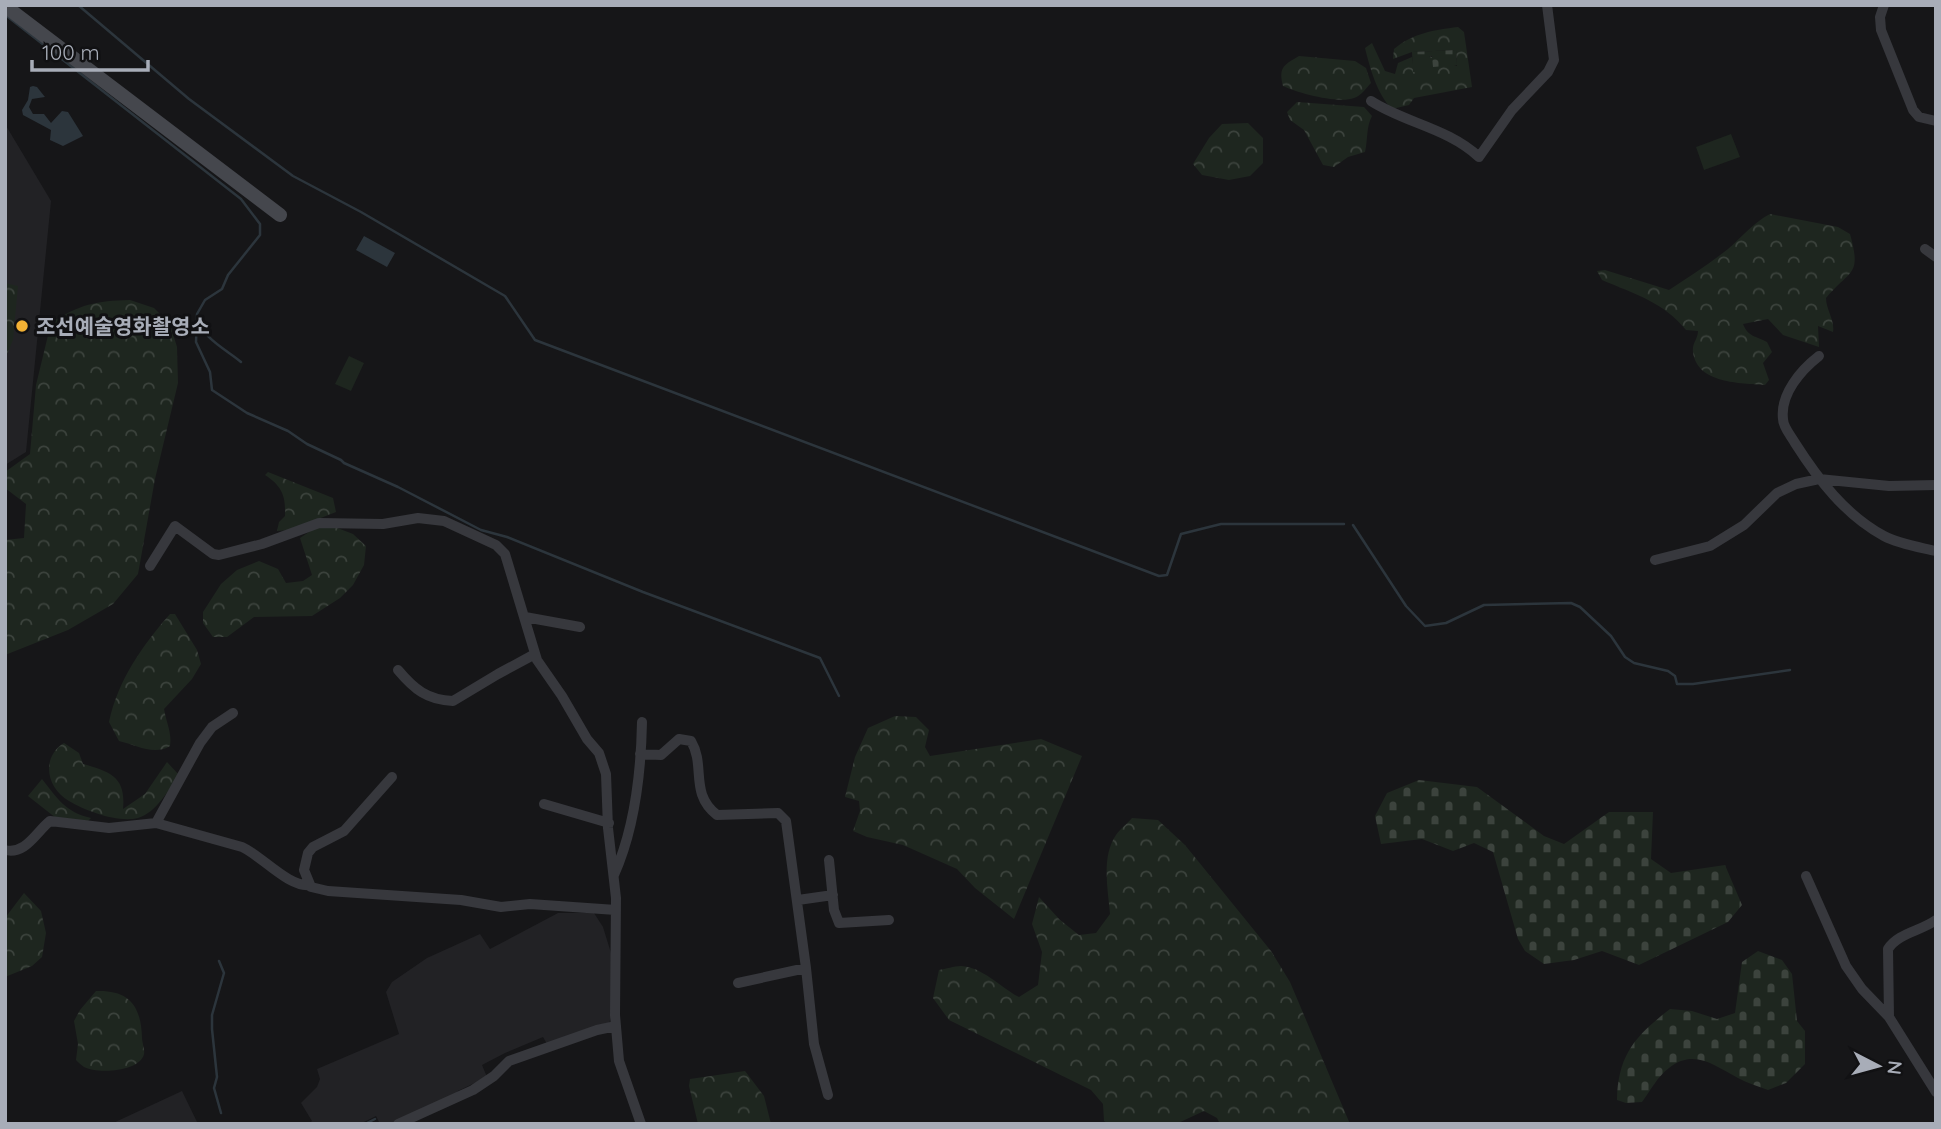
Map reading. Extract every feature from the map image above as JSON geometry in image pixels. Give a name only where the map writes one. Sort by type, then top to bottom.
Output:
[{"type":"main road","points":[[5,6],[280,215]]},
{"type":"street","points":[[1371,101],[1450,136],[1479,157],[1512,110],[1548,72],[1553,60],[1548,5]]},
{"type":"street","points":[[1884,5],[1880,17],[1881,30],[1913,110],[1919,117],[1936,121]]},
{"type":"street","points":[[1925,249],[1936,257]]},
{"type":"street","points":[[1819,356],[1799,372],[1791,385],[1783,419],[1787,430],[1819,479],[1835,496],[1884,536],[1936,551]]},
{"type":"street","points":[[1655,560],[1710,546],[1744,525],[1777,493],[1796,484],[1819,479],[1889,485],[1936,485]]},
{"type":"street","points":[[150,566],[174,526],[213,554],[219,555],[262,544],[319,523],[383,524],[431,518],[444,521],[496,545],[505,554],[542,670],[562,696],[603,761],[608,786],[608,823],[616,910],[616,1026],[620,1067],[640,1124]]},
{"type":"street","points":[[525,617],[580,627]]},
{"type":"street","points":[[398,670],[413,688],[446,701],[453,701],[535,654]]},
{"type":"street","points":[[156,823],[206,735],[212,727],[233,713]]},
{"type":"street","points":[[614,876],[625,850],[638,780],[642,722]]},
{"type":"street","points":[[640,754],[661,754],[679,739],[691,741],[702,799],[717,815],[771,813],[783,817],[786,821],[814,1044],[828,1095]]},
{"type":"street","points":[[310,885],[304,870],[313,847],[344,831],[392,777]]},
{"type":"street","points":[[544,804],[608,823]]},
{"type":"street","points":[[5,850],[13,852],[23,848],[50,821],[109,828],[156,823],[242,847],[255,853],[293,883],[310,885],[317,890],[461,900],[501,908],[530,904],[616,910]]},
{"type":"street","points":[[830,860],[834,910],[839,923],[889,920]]},
{"type":"street","points":[[1806,876],[1846,966],[1862,989],[1889,1017],[1936,1093]]},
{"type":"street","points":[[798,900],[833,895]]},
{"type":"street","points":[[1889,1017],[1888,949],[1899,938],[1936,920]]},
{"type":"street","points":[[738,983],[806,968]]},
{"type":"street","points":[[398,1124],[473,1090],[494,1076],[509,1061],[597,1030],[616,1026]]},
{"type":"shaded area","points":[[33,86],[45,97],[32,99],[29,107],[33,114],[44,114],[51,123],[62,111],[68,112],[83,136],[63,146],[50,140],[51,130],[23,115],[22,110],[28,100],[30,87]]},
{"type":"shaded area","name":"조선예술영화촬영소","points":[[5,124],[51,201],[26,452],[5,465]]},
{"type":"shaded area","points":[[364,236],[395,253],[387,267],[356,250]]},
{"type":"shaded area","points":[[558,913],[594,913],[603,927],[611,953],[612,1013],[609,1024],[547,1044],[543,1037],[505,1053],[482,1065],[487,1077],[458,1091],[456,1095],[390,1124],[380,1124],[376,1116],[360,1124],[309,1124],[312,1121],[301,1103],[317,1087],[320,1079],[317,1069],[399,1034],[386,992],[392,982],[427,958],[480,934],[490,949]]},
{"type":"shaded area","points":[[182,1091],[198,1124],[111,1124]]},
{"type":"green space","points":[[1458,27],[1464,32],[1472,87],[1414,98],[1409,105],[1392,109],[1378,88],[1365,48],[1372,43],[1385,71],[1395,74],[1398,63],[1412,57],[1414,72],[1429,56],[1457,66],[1456,50],[1412,52],[1393,59],[1394,49],[1409,39],[1432,31]]},
{"type":"green space","points":[[1456,50],[1457,65],[1433,67],[1432,56],[1429,56],[1430,71],[1413,72],[1412,52]]},
{"type":"green space","points":[[1299,56],[1355,61],[1366,68],[1371,83],[1359,96],[1347,99],[1338,100],[1298,92],[1283,86],[1281,75],[1284,67]]},
{"type":"green space","points":[[1297,102],[1364,107],[1372,116],[1365,152],[1348,157],[1334,167],[1323,165],[1304,130],[1290,120],[1287,112]]},
{"type":"green space","points":[[1248,123],[1263,138],[1263,163],[1250,176],[1229,180],[1202,175],[1193,164],[1209,138],[1222,124]]},
{"type":"green space","points":[[1731,134],[1740,157],[1704,170],[1696,147]]},
{"type":"green space","points":[[1770,214],[1838,227],[1850,234],[1855,258],[1852,271],[1826,298],[1833,332],[1818,326],[1819,347],[1783,335],[1768,319],[1743,324],[1750,334],[1767,342],[1772,352],[1763,363],[1769,380],[1765,385],[1733,382],[1711,376],[1696,363],[1693,346],[1698,331],[1686,330],[1658,306],[1602,280],[1597,271],[1605,270],[1669,290],[1721,255],[1753,225]]},
{"type":"green space","points":[[5,283],[18,286],[13,340],[5,359]]},
{"type":"green space","points":[[130,300],[154,308],[170,324],[177,347],[178,383],[155,479],[138,574],[113,604],[68,630],[5,655],[5,540],[24,538],[26,504],[5,488],[5,472],[30,454],[36,385],[51,323],[89,305]]},
{"type":"green space","points":[[349,356],[364,363],[351,391],[335,384]]},
{"type":"green space","points":[[268,472],[333,498],[336,512],[290,530],[277,531],[279,522],[285,516],[285,503],[282,492],[265,475]]},
{"type":"green space","points":[[327,524],[353,534],[366,546],[364,565],[353,585],[340,598],[312,616],[254,617],[227,637],[213,637],[203,623],[203,612],[221,584],[237,570],[259,561],[278,569],[286,583],[303,581],[312,575],[300,538]]},
{"type":"green space","points":[[170,614],[175,614],[197,650],[201,664],[192,679],[164,709],[170,732],[170,746],[151,750],[119,741],[109,722],[118,692],[132,664]]},
{"type":"green space","points":[[895,716],[916,717],[929,730],[925,747],[930,756],[1041,739],[1082,756],[1014,919],[975,888],[957,869],[903,845],[853,831],[860,811],[859,801],[845,797],[855,757],[868,728]]},
{"type":"green space","points":[[64,743],[79,753],[83,764],[102,770],[115,778],[122,790],[123,809],[145,794],[167,762],[179,775],[162,800],[145,815],[121,819],[102,815],[69,801],[51,781],[49,764],[57,749]]},
{"type":"green space","points":[[42,779],[68,808],[91,818],[87,822],[56,818],[28,796]]},
{"type":"green space","points":[[1419,780],[1477,787],[1544,836],[1564,844],[1609,812],[1653,812],[1651,859],[1671,873],[1725,865],[1742,905],[1728,922],[1639,965],[1602,951],[1574,960],[1544,964],[1525,951],[1518,939],[1493,852],[1474,843],[1453,851],[1422,839],[1381,844],[1375,816],[1387,793]]},
{"type":"green space","points":[[1132,818],[1158,820],[1185,845],[1271,951],[1290,982],[1350,1124],[1220,1124],[1217,1118],[1204,1111],[1176,1124],[1109,1124],[1104,1121],[1103,1104],[1091,1090],[949,1020],[933,998],[939,970],[958,966],[977,970],[1019,997],[1038,985],[1042,952],[1032,924],[1039,897],[1060,920],[1079,935],[1096,933],[1110,914],[1108,853],[1118,833]]},
{"type":"green space","points":[[24,893],[41,911],[46,933],[42,957],[32,966],[5,977],[5,918]]},
{"type":"green space","points":[[1758,951],[1782,960],[1792,974],[1797,1021],[1805,1031],[1805,1064],[1786,1083],[1768,1090],[1741,1080],[1713,1064],[1687,1059],[1665,1071],[1642,1102],[1626,1103],[1617,1100],[1625,1059],[1647,1028],[1670,1009],[1692,1011],[1717,1019],[1735,1013],[1742,962]]},
{"type":"green space","points":[[96,991],[117,993],[136,1008],[144,1052],[135,1065],[108,1071],[84,1067],[76,1060],[78,1044],[74,1021]]},
{"type":"green space","points":[[745,1071],[764,1096],[771,1124],[698,1124],[689,1086],[690,1079]]},
{"type":"waterway","points":[[78,5],[189,99],[293,176],[361,212],[505,296],[535,340],[1159,576],[1167,575],[1181,534],[1221,524],[1344,524]]},
{"type":"waterway","points":[[8,17],[241,199],[260,224],[260,235],[228,275],[222,289],[205,300],[197,314],[196,342],[210,372],[212,390],[247,413],[288,431],[344,463],[398,487],[481,530],[507,537],[643,592],[820,658],[839,696]]},
{"type":"waterway","points":[[198,317],[209,337],[241,362]]},
{"type":"waterway","points":[[1353,525],[1406,606],[1425,626],[1446,623],[1484,605],[1571,603],[1580,607],[1611,636],[1625,657],[1634,663],[1668,671],[1675,676],[1677,684],[1790,670]]},
{"type":"waterway","points":[[219,961],[224,973],[212,1015],[212,1029],[217,1077],[214,1088],[221,1113]]},
{"type":"waterway","points":[[365,1124],[375,1119]]},
{"type":"place","name":"조선예술영화촬영소","points":[[22,326]]}]
